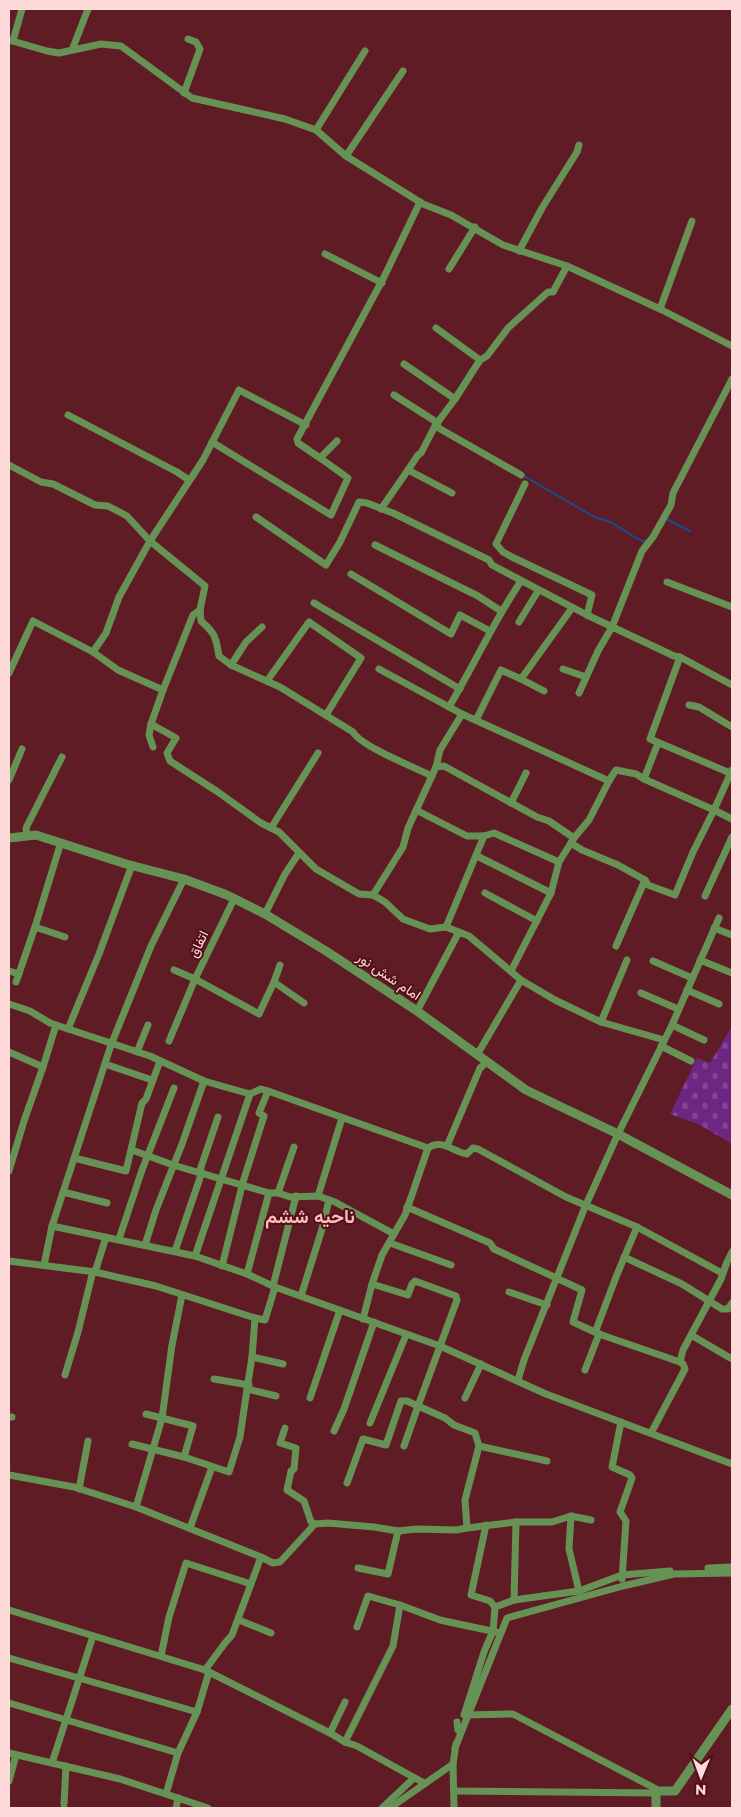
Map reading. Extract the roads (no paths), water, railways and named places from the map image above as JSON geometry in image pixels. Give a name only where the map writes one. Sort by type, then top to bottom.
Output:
[{"type":"street","points":[[22,9],[11,41],[59,53],[101,44],[121,46],[192,98],[285,119],[316,130],[346,156],[420,202],[475,227],[503,245],[567,266],[660,309],[732,346]]},
{"type":"street","points":[[72,50],[88,9]]},
{"type":"street","points":[[184,93],[200,49],[196,42],[188,39]]},
{"type":"street","points":[[316,130],[365,51]]},
{"type":"street","points":[[346,156],[403,71]]},
{"type":"street","points":[[520,251],[542,208],[578,152],[579,145]]},
{"type":"street","points":[[212,442],[331,515],[348,478],[298,443],[297,439],[382,282],[420,202]]},
{"type":"street","points":[[660,309],[692,220]]},
{"type":"street","points":[[449,269],[475,227]]},
{"type":"street","points":[[325,254],[382,282]]},
{"type":"street","points":[[381,509],[418,454],[421,454],[436,425],[480,360],[487,356],[508,328],[548,292],[553,292],[567,266]]},
{"type":"street","points":[[436,328],[480,360]]},
{"type":"street","points":[[404,364],[455,399]]},
{"type":"street","points":[[579,693],[598,651],[612,627],[642,551],[653,537],[671,505],[673,493],[732,379]]},
{"type":"street","points":[[93,652],[106,633],[119,597],[150,541],[203,460],[239,390],[306,425]]},
{"type":"street","points":[[394,395],[436,425],[521,475]]},
{"type":"street","points":[[68,415],[189,480]]},
{"type":"street","points":[[320,458],[337,441]]},
{"type":"street","points":[[9,464],[41,482],[53,484],[95,505],[108,506],[127,516],[150,541],[204,586],[200,610],[201,621],[212,630],[216,637],[219,656],[232,665],[267,680],[326,715],[353,732],[356,738],[432,776]]},
{"type":"street","points":[[408,470],[452,493]]},
{"type":"street","points":[[525,484],[496,544],[503,552],[512,557],[592,595],[587,615]]},
{"type":"street","points":[[256,517],[326,565],[340,542],[359,502],[393,512],[489,560],[492,565],[538,591],[674,656],[680,657],[732,685]]},
{"type":"street","points":[[374,545],[478,596],[501,611]]},
{"type":"street","points":[[351,574],[451,634],[460,614],[490,631]]},
{"type":"street","points":[[450,707],[501,611],[521,581]]},
{"type":"street","points":[[667,582],[732,607]]},
{"type":"street","points":[[519,622],[538,591]]},
{"type":"street","points":[[314,603],[460,689]]},
{"type":"street","points":[[520,679],[572,608]]},
{"type":"street","points":[[153,747],[149,735],[151,724],[193,615],[200,610]]},
{"type":"street","points":[[9,673],[33,621],[93,652],[118,670],[163,690]]},
{"type":"street","points":[[267,680],[309,622],[361,658],[326,715]]},
{"type":"street","points":[[232,665],[246,642],[262,627]]},
{"type":"street","points":[[436,767],[444,766],[536,817],[549,822],[582,850],[618,865],[645,880],[648,885],[675,895],[731,772],[650,739],[680,657]]},
{"type":"street","points":[[379,669],[462,714],[609,781]]},
{"type":"street","points":[[563,669],[586,677]]},
{"type":"street","points":[[476,720],[501,670],[544,691]]},
{"type":"street","points":[[689,705],[699,707],[732,727]]},
{"type":"street","points":[[373,895],[403,847],[408,828],[436,767],[440,750],[462,714]]},
{"type":"street","points":[[151,724],[176,738],[168,753],[170,762],[279,832],[316,869],[359,894],[373,895],[385,902],[403,919],[430,929],[446,927],[468,936],[521,980],[555,1000],[600,1022],[662,1043],[691,1061]]},
{"type":"street","points":[[644,780],[658,743]]},
{"type":"street","points":[[9,780],[22,750]]},
{"type":"street","points":[[271,828],[318,753]]},
{"type":"street","points":[[27,836],[26,828],[62,757]]},
{"type":"street","points":[[511,971],[551,894],[559,862],[589,820],[616,770],[636,774],[644,780],[732,819]]},
{"type":"street","points":[[511,803],[526,773]]},
{"type":"street","points":[[416,810],[467,836],[484,836],[494,833],[559,862]]},
{"type":"street","name":"امام شش نور","points":[[9,838],[36,835],[184,879],[234,899],[264,914],[326,951],[417,1011],[526,1090],[618,1134],[732,1195]]},
{"type":"street","points":[[446,927],[484,836]]},
{"type":"street","points":[[705,896],[732,837]]},
{"type":"street","points":[[16,982],[36,927],[61,842]]},
{"type":"street","points":[[264,914],[299,854]]},
{"type":"street","points":[[477,856],[551,894]]},
{"type":"street","points":[[68,1029],[99,954],[132,865]]},
{"type":"street","points":[[44,1264],[52,1226],[111,1045],[151,946],[184,879]]},
{"type":"street","points":[[616,946],[645,880]]},
{"type":"street","points":[[485,893],[537,920]]},
{"type":"street","name":"اتفاق","points":[[174,970],[195,979],[234,899]]},
{"type":"street","points":[[518,1380],[524,1360],[585,1207],[618,1134],[672,1025],[719,918]]},
{"type":"street","points":[[36,927],[65,937]]},
{"type":"street","points":[[714,928],[732,935]]},
{"type":"street","points":[[417,1011],[459,932]]},
{"type":"street","points":[[600,1022],[627,960]]},
{"type":"street","points":[[700,960],[732,973]]},
{"type":"street","points":[[653,961],[692,978]]},
{"type":"street","points":[[169,1041],[195,979],[259,1014],[280,965]]},
{"type":"street","points":[[9,971],[19,974]]},
{"type":"street","points":[[477,1055],[521,980]]},
{"type":"street","points":[[274,982],[304,1003]]},
{"type":"street","points":[[686,990],[719,1004]]},
{"type":"street","points":[[640,993],[678,1009]]},
{"type":"street","points":[[9,1004],[30,1011],[56,1025],[160,1061],[204,1081],[250,1094],[262,1089],[428,1148]]},
{"type":"street","points":[[9,1171],[56,1025]]},
{"type":"street","points":[[137,1052],[148,1025]]},
{"type":"street","points":[[672,1025],[704,1040]]},
{"type":"street","points":[[9,1052],[43,1067]]},
{"type":"street","points":[[74,1158],[126,1171],[142,1103],[146,1099],[160,1061]]},
{"type":"street","points":[[447,1146],[480,1068],[487,1062]]},
{"type":"street","points":[[105,1064],[152,1080]]},
{"type":"street","points":[[145,1245],[204,1081]]},
{"type":"street","points":[[119,1239],[174,1088]]},
{"type":"street","points":[[222,1266],[242,1184],[264,1116],[259,1113],[268,1091]]},
{"type":"street","points":[[195,1256],[250,1094]]},
{"type":"street","points":[[175,1251],[218,1118]]},
{"type":"street","points":[[318,1196],[342,1118]]},
{"type":"street","points":[[363,1319],[382,1255],[405,1215],[428,1148],[436,1144],[447,1146],[464,1154],[467,1154],[472,1148],[478,1149],[585,1207],[598,1210],[637,1227],[722,1273]]},
{"type":"street","points":[[278,1193],[294,1147]]},
{"type":"street","points":[[132,1150],[173,1165],[269,1193],[278,1193],[290,1197],[318,1196],[335,1202],[394,1234]]},
{"type":"street","points":[[63,1192],[107,1203]]},
{"type":"street","points":[[247,1274],[269,1193]]},
{"type":"street","points":[[9,1261],[44,1264],[94,1272],[156,1286],[265,1320],[296,1196]]},
{"type":"street","points":[[301,1296],[329,1200]]},
{"type":"street","points":[[407,1207],[490,1242],[494,1249],[582,1290],[573,1322],[599,1334],[683,1364],[686,1369],[651,1433]]},
{"type":"street","points":[[52,1226],[175,1251],[247,1274],[274,1286],[440,1346],[546,1394],[732,1464]]},
{"type":"street","points":[[585,1370],[599,1334],[596,1330],[637,1227]]},
{"type":"street","points":[[65,1375],[94,1272],[106,1237]]},
{"type":"street","points":[[390,1242],[452,1266]]},
{"type":"street","points":[[680,1362],[691,1336],[721,1280],[722,1273],[732,1252]]},
{"type":"street","points":[[624,1257],[682,1284],[722,1309],[728,1309],[732,1303]]},
{"type":"street","points":[[372,1284],[408,1295],[415,1281],[456,1296],[457,1300],[404,1446]]},
{"type":"street","points":[[510,1292],[547,1305]]},
{"type":"street","points":[[136,1506],[162,1418],[172,1345],[182,1295]]},
{"type":"street","points":[[310,1398],[340,1310]]},
{"type":"street","points":[[132,1444],[184,1457],[229,1472],[240,1438],[252,1356],[255,1318]]},
{"type":"street","points":[[334,1431],[344,1409],[374,1322]]},
{"type":"street","points":[[370,1423],[406,1335]]},
{"type":"street","points":[[691,1336],[732,1358]]},
{"type":"street","points":[[252,1356],[283,1364]]},
{"type":"street","points":[[465,1398],[480,1364]]},
{"type":"street","points":[[214,1379],[276,1396]]},
{"type":"street","points":[[347,1483],[363,1439],[386,1444],[401,1401],[406,1401],[445,1418],[454,1426],[474,1433],[479,1446],[471,1472],[466,1500],[467,1528]]},
{"type":"street","points":[[146,1414],[193,1426],[184,1457]]},
{"type":"street","points":[[621,1422],[612,1467],[630,1474],[632,1478],[620,1512],[626,1521],[622,1575],[623,1586]]},
{"type":"street","points":[[285,1428],[280,1444],[296,1448],[294,1469],[291,1471],[287,1490],[304,1501],[311,1522],[315,1524],[328,1523],[374,1527],[398,1532],[417,1529],[456,1530],[516,1522],[552,1522],[571,1516],[591,1520]]},
{"type":"street","points":[[79,1489],[88,1441]]},
{"type":"street","points":[[479,1446],[547,1461]]},
{"type":"street","points":[[190,1528],[212,1467]]},
{"type":"street","points":[[9,1475],[79,1489],[136,1506],[262,1557],[272,1563],[280,1562],[315,1524]]},
{"type":"street","points":[[571,1516],[569,1549],[579,1591]]},
{"type":"street","points":[[514,1600],[516,1522]]},
{"type":"street","points":[[486,1525],[471,1595],[490,1601],[494,1607],[496,1632]]},
{"type":"street","points":[[358,1568],[388,1574],[398,1532]]},
{"type":"street","points":[[166,1794],[178,1753],[197,1712],[207,1671],[224,1643],[232,1635],[262,1557]]},
{"type":"street","points":[[161,1656],[186,1563],[251,1584]]},
{"type":"street","points":[[494,1607],[514,1600],[579,1591],[622,1575],[732,1567]]},
{"type":"street","points":[[454,1808],[453,1764],[456,1748],[484,1652],[507,1618],[674,1574],[732,1573]]},
{"type":"street","points":[[357,1627],[368,1596],[400,1605],[440,1620],[496,1632]]},
{"type":"street","points":[[345,1742],[393,1646],[400,1605]]},
{"type":"street","points":[[9,1610],[207,1671],[345,1742],[357,1746],[424,1783]]},
{"type":"street","points":[[239,1620],[271,1633]]},
{"type":"street","points":[[52,1763],[93,1636]]},
{"type":"street","points":[[9,1658],[197,1712]]},
{"type":"street","points":[[330,1733],[345,1702]]},
{"type":"street","points":[[9,1703],[178,1753]]},
{"type":"street","points":[[454,1791],[675,1791],[732,1709]]},
{"type":"street","points":[[456,1748],[457,1726],[466,1715],[513,1714],[658,1792]]},
{"type":"street","points":[[9,1781],[12,1754],[120,1779],[208,1808]]},
{"type":"street","points":[[390,1808],[453,1764]]},
{"type":"street","points":[[64,1804],[66,1766]]},
{"type":"street","points":[[382,1808],[414,1778]]},
{"type":"street","points":[[656,1808],[658,1792]]},
{"type":"street","points":[[176,1808],[178,1798]]},
{"type":"waterway","points":[[524,476],[596,518],[610,522],[639,540],[646,542]]},
{"type":"waterway","points":[[666,519],[690,531]]},
{"type":"district","name":"ناحیه ششم","points":[[310,1216]]}]
